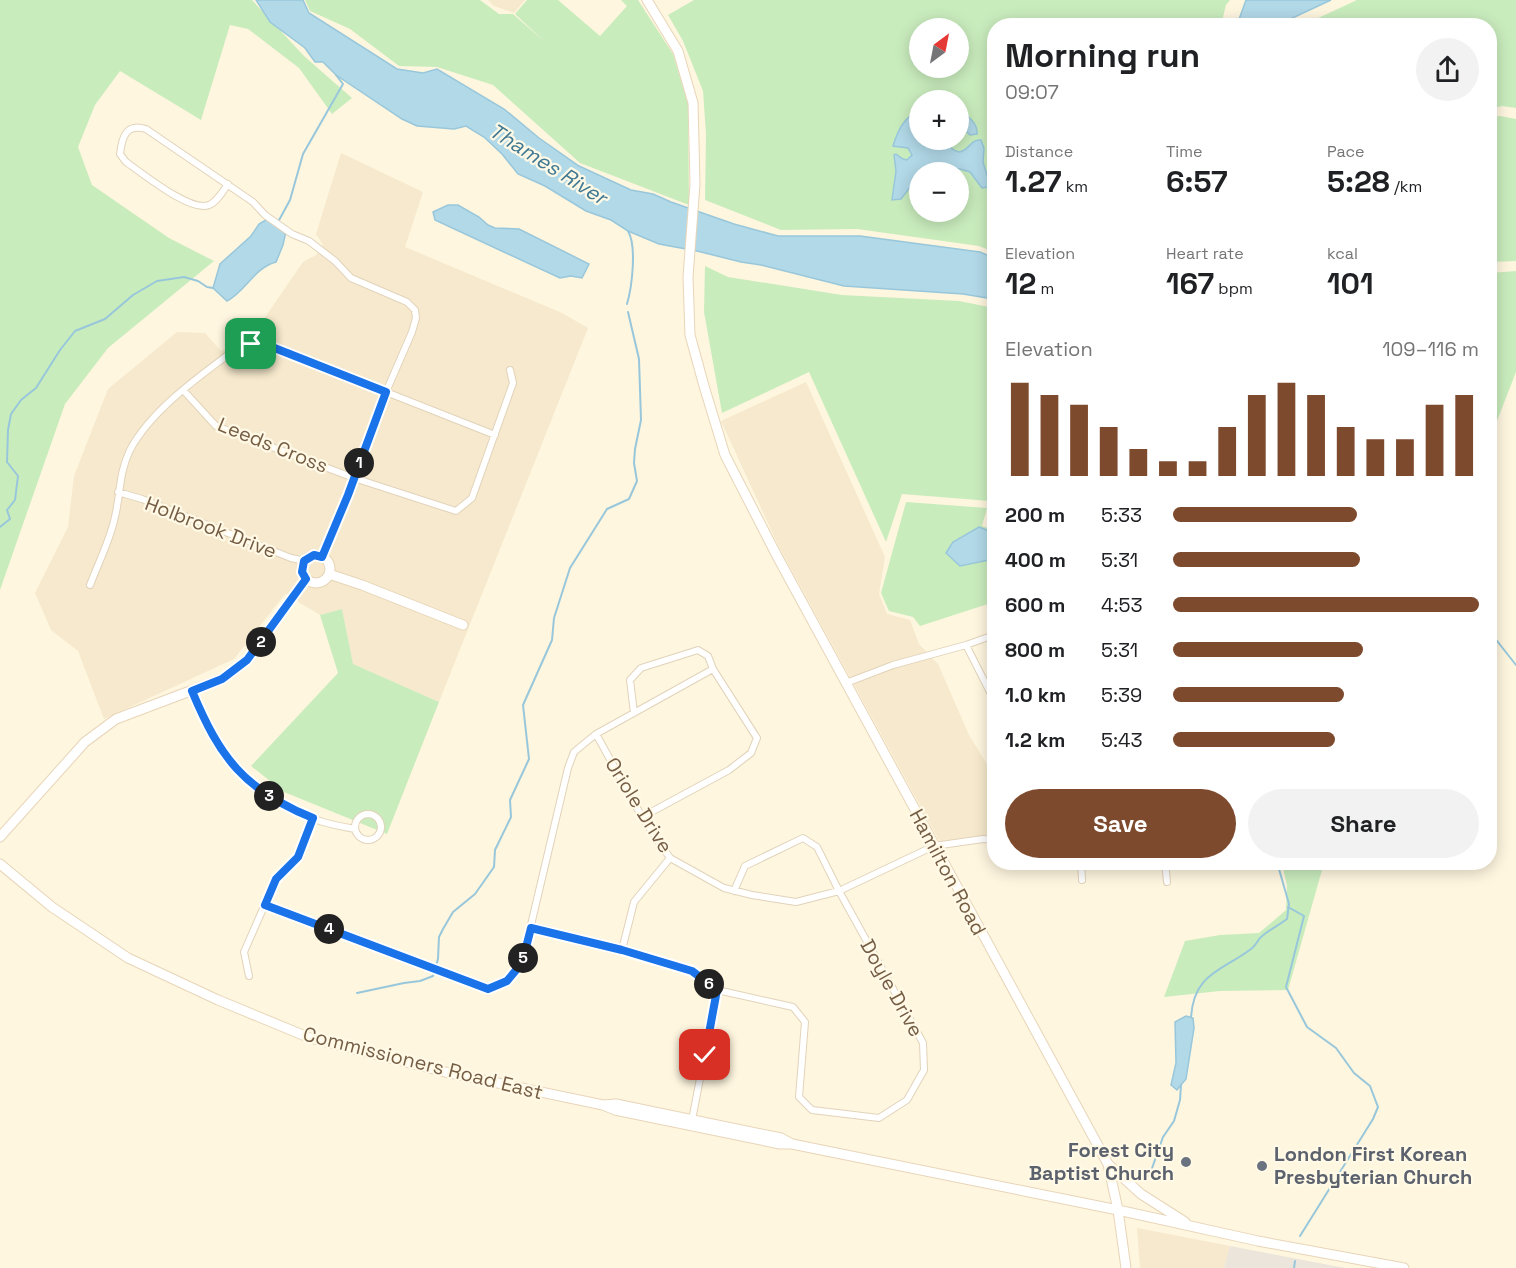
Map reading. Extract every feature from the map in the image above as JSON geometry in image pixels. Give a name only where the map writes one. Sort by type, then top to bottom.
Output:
[{"type":"main road","name":"Hamilton Road","points":[[647,0],[678,51],[693,103],[694,184],[689,262],[690,335],[725,455],[773,549],[1108,1164],[1118,1210],[1126,1268]]},
{"type":"main road","points":[[314,555],[322,557],[329,566],[329,574],[321,582],[306,579],[302,572],[304,561],[314,555]]},
{"type":"main road","points":[[329,574],[463,625]]},
{"type":"main road","points":[[0,837],[88,740],[116,719],[222,679],[247,660],[306,579]]},
{"type":"main road","name":"Commissioners Road East","points":[[0,864],[52,907],[128,958],[218,1000],[299,1034],[445,1072],[603,1105],[647,1117],[1118,1210]]},
{"type":"main road","name":"Commissioners Road East","points":[[603,1105],[616,1104],[781,1138],[792,1144]]},
{"type":"main road","points":[[1108,1164],[1141,1194],[1190,1226]]},
{"type":"main road","points":[[1118,1210],[1258,1242],[1404,1268]]},
{"type":"street","points":[[228,184],[212,204],[202,207],[187,203],[126,162],[120,154],[124,135],[130,129],[137,127],[146,129],[228,184],[253,202],[265,216],[292,234],[309,241],[335,261],[351,278],[407,302],[415,310],[417,318],[412,332],[386,392],[322,557]]},
{"type":"street","points":[[90,585],[114,523],[120,476],[131,448],[154,417],[236,349],[251,344],[272,347],[495,435],[513,383],[510,370]]},
{"type":"street","name":"Leeds Cross","points":[[184,391],[216,426],[354,478],[456,511],[472,498],[495,435]]},
{"type":"street","name":"Holbrook Drive","points":[[118,492],[304,561]]},
{"type":"street","points":[[846,683],[893,665],[987,638]]},
{"type":"street","points":[[966,645],[987,686]]},
{"type":"street","points":[[634,713],[630,680],[641,668],[698,650],[708,656],[713,669],[757,738],[751,753],[729,770],[642,817]]},
{"type":"street","points":[[265,905],[488,989],[507,981],[522,963],[568,768],[574,752],[596,734],[713,669]]},
{"type":"street","points":[[192,691],[210,732],[233,765],[266,795],[293,810],[323,822],[355,829],[360,838],[368,840],[377,837],[381,824],[376,816],[364,814],[357,819],[355,829]]},
{"type":"street","name":"Oriole Drive","points":[[596,734],[642,817],[670,858],[724,888],[734,891],[796,902],[839,891],[934,846],[987,841]]},
{"type":"street","points":[[249,976],[244,952],[276,879],[298,857],[313,818]]},
{"type":"street","points":[[734,891],[745,866],[803,838],[817,847],[839,891]]},
{"type":"street","points":[[622,950],[634,902],[670,858]]},
{"type":"street","points":[[1081,870],[1082,880]]},
{"type":"street","points":[[1166,870],[1167,882]]},
{"type":"street","name":"Doyle Drive","points":[[531,928],[622,950],[692,971],[717,990],[792,1007],[806,1022],[799,1097],[812,1110],[879,1118],[908,1100],[924,1070],[923,1043],[839,891]]},
{"type":"street","points":[[692,1120],[717,990]]},
{"type":"shaded area","points":[[488,0],[525,0],[514,13],[494,6]]},
{"type":"shaded area","points":[[341,153],[423,192],[405,247],[562,313],[588,328],[439,702],[353,664],[342,609],[320,615],[285,594],[234,659],[104,719],[78,651],[51,630],[35,593],[68,527],[74,476],[108,389],[177,332],[205,333],[221,351],[251,338],[303,262],[316,255],[323,245],[316,234]]},
{"type":"shaded area","points":[[806,382],[885,557],[879,594],[887,614],[910,620],[919,644],[938,664],[969,735],[987,765],[987,841],[941,844],[779,547],[721,421]]},
{"type":"shaded area","points":[[1137,1228],[1230,1246],[1224,1268],[1140,1268]]},
{"type":"shaded area","points":[[1230,1246],[1345,1268],[1224,1268]]},
{"type":"green space","points":[[0,0],[252,0],[304,56],[352,98],[332,114],[299,68],[248,29],[230,25],[201,120],[120,71],[95,105],[78,147],[92,185],[169,238],[214,261],[108,348],[65,404],[0,590]]},
{"type":"green space","points":[[305,0],[480,0],[499,14],[513,14],[545,42],[515,14],[527,0],[558,0],[600,36],[627,6],[621,0],[638,0],[673,54],[688,104],[689,205],[580,163],[493,85],[437,67],[399,66],[350,29],[310,11]]},
{"type":"green space","points":[[694,0],[1230,0],[1226,5],[1223,18],[987,18],[987,249],[979,246],[857,229],[781,230],[705,200],[706,134],[703,91],[683,41],[668,15]]},
{"type":"green space","points":[[1357,0],[1516,0],[1516,108],[1497,107],[1497,18],[1318,18]]},
{"type":"green space","points":[[1497,116],[1516,119],[1516,261],[1497,262]]},
{"type":"green space","points":[[705,266],[728,277],[842,295],[959,301],[987,307],[987,501],[902,494],[886,542],[809,372],[722,413],[704,312]]},
{"type":"green space","points":[[1516,271],[1516,372],[1497,421],[1497,272]]},
{"type":"green space","points":[[906,502],[987,508],[982,526],[987,528],[987,604],[920,626],[913,617],[889,611],[881,593]]},
{"type":"green space","points":[[342,609],[353,664],[439,702],[387,834],[284,792],[251,766],[338,673],[320,615]]},
{"type":"green space","points":[[1284,870],[1322,870],[1288,990],[1220,991],[1164,997],[1185,941],[1220,935],[1259,933],[1286,910],[1287,886]]},
{"type":"water","name":"Thames River","points":[[256,0],[303,0],[309,13],[397,69],[423,73],[437,69],[504,109],[539,138],[579,166],[631,190],[653,194],[734,224],[778,236],[860,236],[980,252],[987,255],[987,298],[963,294],[844,286],[761,265],[659,244],[628,231],[611,220],[586,211],[545,186],[518,174],[484,137],[466,126],[454,129],[417,126],[402,119],[336,75],[323,62],[315,62],[305,48],[270,22]]},
{"type":"water","points":[[1246,0],[1331,0],[1292,18],[1240,18]]},
{"type":"water","points":[[909,117],[909,150],[893,146],[902,125]]},
{"type":"water","points":[[969,118],[977,130],[977,134],[970,135]]},
{"type":"water","points":[[981,140],[984,148],[983,162],[987,175],[987,187],[982,188],[969,172],[969,162],[909,162],[909,189],[901,199],[892,200],[896,171],[894,155],[907,160],[912,155],[909,150],[959,152],[969,150],[969,146],[974,141]]},
{"type":"water","points":[[448,205],[458,205],[495,228],[519,229],[589,264],[582,278],[571,276],[560,278],[435,220],[433,212]]},
{"type":"water","points":[[269,218],[286,231],[276,262],[262,269],[240,292],[227,301],[213,288],[220,264],[251,236],[259,224]]},
{"type":"water","points":[[979,527],[987,530],[987,560],[960,566],[946,553],[953,542]]},
{"type":"water","points":[[1186,1016],[1193,1018],[1194,1028],[1186,1079],[1177,1090],[1171,1085],[1176,1063],[1175,1022]]},
{"type":"waterway","points":[[278,222],[290,200],[303,154],[343,84],[336,75]]},
{"type":"waterway","points":[[627,304],[631,288],[633,256],[628,231]]},
{"type":"waterway","points":[[0,527],[10,519],[7,510],[15,500],[18,476],[7,462],[11,414],[21,400],[36,388],[75,331],[105,319],[133,295],[157,281],[184,277],[213,288]]},
{"type":"waterway","points":[[357,993],[420,981],[433,976],[438,959],[439,937],[443,929],[453,912],[475,894],[494,867],[495,850],[511,817],[510,800],[529,759],[523,705],[552,640],[554,618],[570,568],[607,509],[629,499],[637,481],[634,463],[641,420],[639,359],[628,312]]},
{"type":"waterway","points":[[1497,641],[1516,665]]},
{"type":"waterway","points":[[1191,1017],[1193,1002],[1204,982],[1251,949],[1263,935],[1287,919],[1289,904],[1279,870]]},
{"type":"waterway","points":[[1288,907],[1304,916],[1286,987],[1307,1027],[1336,1048],[1354,1073],[1370,1086],[1378,1107],[1373,1119],[1300,1236]]},
{"type":"waterway","points":[[1146,1178],[1150,1174],[1163,1137],[1174,1121],[1180,1100],[1181,1085]]},
{"type":"waterway","points":[[1294,1268],[1295,1261]]},
{"type":"place","name":"Forest City Baptist Church","points":[[1186,1162]]},
{"type":"place","name":"London First Korean Presbyterian Church","points":[[1262,1166]]},
{"type":"route","points":[[251,344],[272,347],[386,392],[348,495],[322,557],[314,555],[304,561],[302,572],[306,579],[247,660],[222,679],[192,691],[210,732],[233,765],[266,795],[313,818],[298,857],[276,879],[265,905],[488,989],[507,981],[522,963],[531,928],[622,950],[692,971],[717,990],[705,1055]]}]
